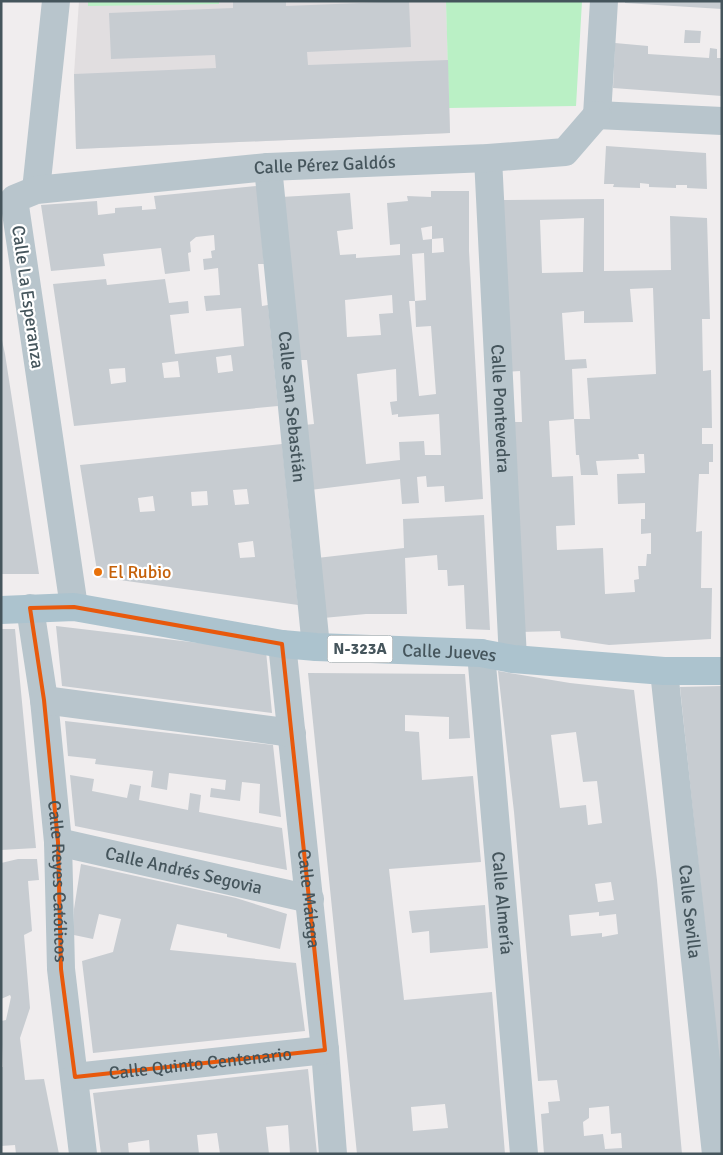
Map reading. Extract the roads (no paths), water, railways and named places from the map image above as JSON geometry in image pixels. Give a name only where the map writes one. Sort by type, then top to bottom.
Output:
[{"type":"main road","name":"Calle Jueves","points":[[1,610],[74,607],[282,644],[316,647],[481,653],[513,659],[664,672],[722,671]]},
{"type":"street","name":"Calle La Esperanza","points":[[56,1],[17,197],[74,607]]},
{"type":"street","points":[[604,1],[597,115],[722,121]]},
{"type":"street","name":"Calle Pérez Galdós","points":[[17,197],[268,167],[488,158],[565,152],[597,115]]},
{"type":"street","name":"Calle Pontevedra","points":[[488,158],[513,659]]},
{"type":"street","name":"Calle San Sebastián","points":[[268,167],[316,647]]},
{"type":"street","name":"Calle Reyes Católicos","points":[[30,608],[44,700],[58,842],[61,970],[83,1154]]},
{"type":"street","name":"Calle Málaga","points":[[282,644],[310,899],[334,1154]]},
{"type":"street","name":"Calle Almería","points":[[481,653],[524,1154]]},
{"type":"street","name":"Calle Sevilla","points":[[664,672],[718,1122],[716,1154]]},
{"type":"street","points":[[44,700],[292,733]]},
{"type":"street","name":"Calle Andrés Segovia","points":[[58,842],[310,899]]},
{"type":"street","name":"Calle Quinto Centenario","points":[[75,1078],[325,1050]]},
{"type":"place","name":"El Rubio","points":[[98,572]]}]
